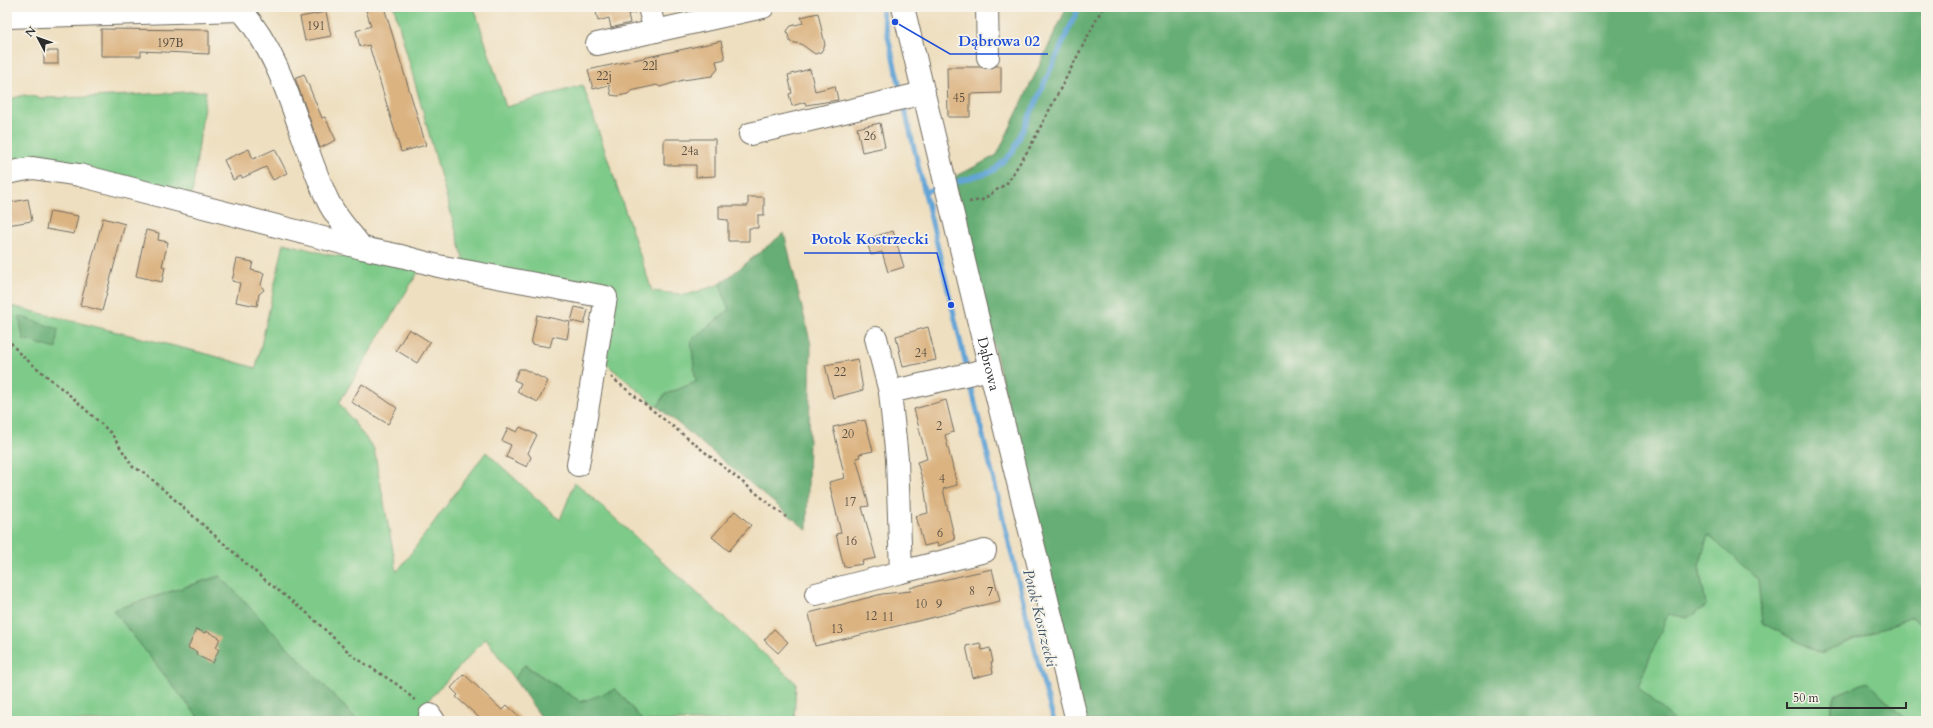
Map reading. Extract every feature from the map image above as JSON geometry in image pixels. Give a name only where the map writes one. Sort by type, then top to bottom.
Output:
[{"type":"street","points":[[649,7],[655,31]]},
{"type":"street","points":[[597,44],[763,7]]},
{"type":"street","name":"Dąbrowa","points":[[903,7],[909,96],[950,206],[976,372],[1077,721]]},
{"type":"street","points":[[987,7],[988,56]]},
{"type":"street","points":[[7,17],[241,10],[256,27],[281,76],[328,202],[362,248]]},
{"type":"street","points":[[750,134],[909,96]]},
{"type":"street","points":[[7,173],[33,168],[79,175],[180,202],[438,266],[606,297],[578,465]]},
{"type":"street","points":[[876,338],[890,392],[897,459],[901,572]]},
{"type":"street","points":[[890,392],[976,372]]},
{"type":"street","points":[[816,594],[985,551]]},
{"type":"path","points":[[950,206],[982,200],[1007,183],[1030,147],[1103,7]]},
{"type":"path","points":[[7,338],[20,354],[73,398],[111,433],[133,467],[145,473],[260,576],[307,613],[333,639],[353,656],[398,685],[432,718]]},
{"type":"path","points":[[594,362],[786,517]]},
{"type":"green space","points":[[394,7],[474,7],[506,107],[583,85],[652,291],[687,295],[720,284],[729,310],[691,340],[696,382],[664,395],[658,407],[604,362],[616,291],[465,264]]},
{"type":"green space","points":[[1067,7],[1926,7],[1926,628],[1912,617],[1820,653],[1762,623],[1758,579],[1708,535],[1699,566],[1706,606],[1687,618],[1668,614],[1638,686],[1675,721],[1085,721],[953,178],[997,155]]},
{"type":"green space","points":[[206,91],[192,196],[7,163],[7,100],[24,95],[40,98],[93,97]]},
{"type":"green space","points":[[784,233],[811,345],[807,530],[658,407],[664,395],[696,382],[691,340],[729,310],[720,284]]},
{"type":"green space","points":[[284,243],[330,255],[385,260],[420,269],[339,403],[374,449],[397,572],[486,452],[560,520],[575,482],[796,683],[794,721],[643,721],[616,690],[581,702],[525,665],[514,679],[486,638],[425,704],[426,721],[358,721],[219,576],[113,610],[201,721],[7,721],[7,305],[211,355],[256,368]]},
{"type":"green space","points":[[19,316],[58,329],[56,349],[23,339]]},
{"type":"green space","points":[[1708,534],[1758,579],[1762,623],[1820,653],[1912,617],[1926,628],[1926,721],[1907,721],[1867,682],[1835,695],[1828,721],[1675,721],[1638,686],[1668,613],[1687,618],[1706,606],[1699,566]]},
{"type":"green space","points":[[220,576],[358,721],[201,721],[113,610]]},
{"type":"green space","points":[[524,665],[581,702],[616,689],[643,721],[544,721],[514,679]]},
{"type":"green space","points":[[1867,682],[1907,721],[1828,721],[1835,695]]},
{"type":"building","points":[[365,7],[384,7],[426,145],[401,152],[369,45],[360,47],[356,31],[371,26]]},
{"type":"building","points":[[595,7],[635,7],[635,13],[628,14],[630,23],[611,28],[609,18],[598,21]]},
{"type":"building","points":[[326,12],[331,36],[305,41],[300,17]]},
{"type":"building","points":[[818,13],[825,45],[821,52],[815,54],[801,44],[790,42],[787,31],[791,26],[803,23],[801,17]]},
{"type":"building","points":[[101,29],[209,30],[209,54],[141,51],[141,56],[101,56]]},
{"type":"building","points":[[721,41],[725,59],[716,61],[718,69],[712,76],[683,80],[660,87],[657,85],[631,91],[628,94],[618,96],[611,95],[609,85],[593,89],[588,70]]},
{"type":"building","points":[[44,51],[58,51],[58,64],[44,64]]},
{"type":"building","points":[[996,66],[1001,66],[1001,93],[970,94],[970,117],[948,117],[947,67],[980,67],[989,69]]},
{"type":"building","points":[[810,69],[815,91],[835,86],[838,100],[806,105],[805,102],[792,106],[789,94],[792,93],[788,75]]},
{"type":"building","points":[[304,74],[322,118],[325,117],[336,140],[320,148],[295,78]]},
{"type":"building","points":[[880,123],[885,147],[862,152],[857,128]]},
{"type":"building","points":[[664,139],[715,139],[715,176],[696,177],[696,165],[664,165]]},
{"type":"building","points":[[249,149],[253,159],[275,149],[287,173],[273,180],[266,167],[242,178],[241,176],[233,180],[224,160]]},
{"type":"building","points":[[748,197],[764,197],[764,215],[758,215],[758,228],[749,228],[749,241],[728,241],[728,220],[719,219],[719,206],[748,206]]},
{"type":"building","points":[[28,199],[32,221],[7,225],[7,203]]},
{"type":"building","points":[[50,211],[78,216],[74,234],[46,229]]},
{"type":"building","points":[[103,218],[125,224],[102,311],[80,305]]},
{"type":"building","points":[[146,230],[159,233],[158,240],[168,242],[162,266],[165,267],[162,282],[136,276]]},
{"type":"building","points":[[893,231],[904,267],[888,272],[882,252],[871,255],[866,239]]},
{"type":"building","points":[[237,259],[253,262],[251,270],[264,273],[261,285],[264,290],[259,294],[257,306],[236,302],[240,283],[232,281]]},
{"type":"building","points":[[575,307],[588,310],[584,324],[571,321]]},
{"type":"building","points":[[537,315],[570,322],[567,339],[553,336],[550,347],[531,344]]},
{"type":"building","points":[[928,327],[936,360],[903,367],[896,336]]},
{"type":"building","points":[[409,329],[430,342],[417,363],[396,350]]},
{"type":"building","points":[[858,359],[863,390],[833,398],[825,365]]},
{"type":"building","points":[[519,369],[524,369],[548,381],[538,402],[517,392],[521,383],[514,380]]},
{"type":"building","points":[[362,384],[397,408],[388,424],[351,402]]},
{"type":"building","points":[[946,400],[954,432],[945,435],[957,485],[943,489],[955,540],[938,546],[937,543],[924,546],[916,516],[928,513],[924,485],[917,462],[927,459],[914,409]]},
{"type":"building","points":[[865,420],[873,451],[859,454],[860,457],[856,458],[869,506],[862,507],[876,558],[862,561],[863,564],[844,567],[836,534],[841,533],[829,482],[845,478],[833,427]]},
{"type":"building","points":[[520,427],[537,435],[528,453],[531,457],[527,467],[506,457],[511,445],[502,441],[508,428],[517,432]]},
{"type":"building","points":[[735,511],[751,525],[729,551],[712,537]]},
{"type":"building","points":[[992,569],[1000,601],[815,646],[809,613],[882,594],[911,591],[910,588],[920,585]]},
{"type":"building","points":[[196,629],[205,633],[206,631],[220,638],[216,648],[219,649],[213,663],[196,655],[197,652],[188,648]]},
{"type":"building","points":[[774,629],[788,642],[778,653],[764,640]]},
{"type":"building","points":[[980,643],[982,650],[990,648],[993,662],[991,662],[993,673],[973,678],[966,646]]},
{"type":"building","points":[[464,674],[502,710],[507,705],[524,721],[483,721],[456,697],[458,695],[451,688]]},
{"type":"waterway","name":"Potok Kostrzecki","points":[[881,7],[901,92]]},
{"type":"waterway","points":[[956,182],[993,171],[1013,152],[1079,7]]},
{"type":"waterway","name":"Potok Kostrzecki","points":[[903,102],[967,369]]},
{"type":"waterway","points":[[924,192],[936,188]]},
{"type":"waterway","name":"Potok Kostrzecki","points":[[969,378],[1040,671],[1054,721]]},
{"type":"place","name":"Dąbrowa 02","points":[[895,22]]},
{"type":"place","name":"Potok Kostrzecki","points":[[951,305]]}]
